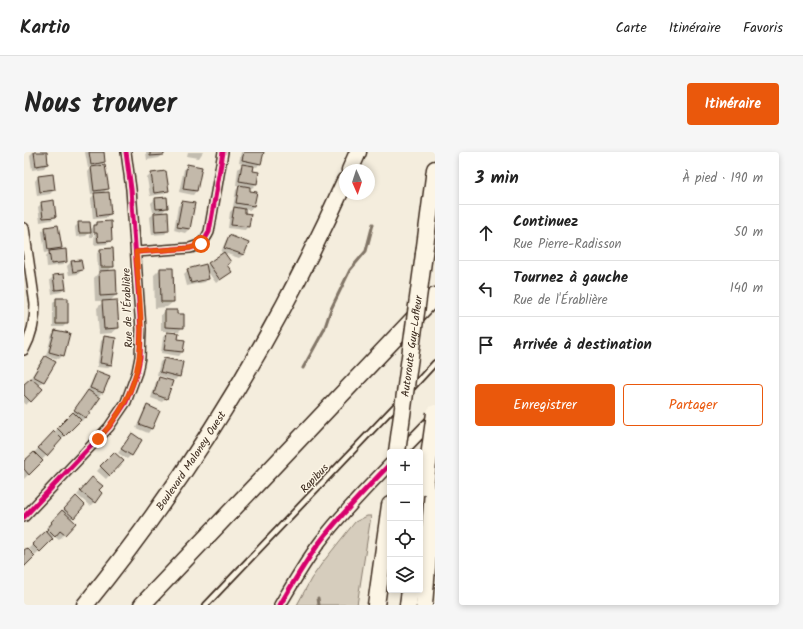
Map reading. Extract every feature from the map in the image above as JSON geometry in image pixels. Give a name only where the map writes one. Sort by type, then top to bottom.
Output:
[{"type":"highway","points":[[353,164],[358,152]]},
{"type":"highway","name":"Autoroute Guy-Lafleur","points":[[397,449],[435,169]]},
{"type":"highway","name":"Boulevard Maloney Ouest","points":[[85,605],[159,508],[197,452],[245,376],[314,248],[339,194]]},
{"type":"highway","points":[[142,605],[435,296]]},
{"type":"highway","points":[[424,605],[429,486],[435,413]]},
{"type":"highway","points":[[423,508],[435,465]]},
{"type":"highway","points":[[376,605],[388,521]]},
{"type":"highway","points":[[372,605],[381,570]]},
{"type":"highway","points":[[408,605],[410,593]]},
{"type":"street","name":"Rue de l'Érablière","points":[[24,517],[110,428],[126,402],[137,372],[141,342],[131,183],[126,152]]},
{"type":"street","points":[[136,252],[196,247],[205,240],[209,232],[223,152]]},
{"type":"street","points":[[24,228],[35,304],[33,328],[24,350]]},
{"type":"street","points":[[404,449],[435,416]]},
{"type":"street","points":[[280,605],[299,572],[325,535],[387,467]]},
{"type":"lane","name":"Rapibus","points":[[206,605],[435,363]]},
{"type":"shaded area","points":[[367,516],[371,516],[357,605],[297,605],[311,579],[323,562],[355,522]]},
{"type":"building","points":[[34,152],[47,152],[48,164],[36,166]]},
{"type":"building","points":[[89,152],[104,152],[105,162],[91,165]]},
{"type":"building","points":[[150,152],[164,152],[164,155],[150,156]]},
{"type":"building","points":[[244,152],[264,152],[261,164],[242,160]]},
{"type":"building","points":[[187,164],[202,167],[197,191],[183,189]]},
{"type":"building","points":[[242,164],[254,166],[253,171],[259,172],[257,184],[239,181]]},
{"type":"building","points":[[105,165],[109,189],[94,191],[91,167]]},
{"type":"building","points":[[166,171],[169,191],[154,193],[151,173]]},
{"type":"building","points":[[53,174],[55,190],[40,192],[38,176]]},
{"type":"building","points":[[239,185],[250,187],[250,191],[257,192],[254,206],[236,203]]},
{"type":"building","points":[[109,192],[111,214],[97,216],[94,193]]},
{"type":"building","points":[[167,197],[168,208],[156,209],[155,198]]},
{"type":"building","points":[[54,200],[56,217],[43,218],[41,202]]},
{"type":"building","points":[[182,201],[195,203],[190,229],[177,227]]},
{"type":"building","points":[[234,207],[245,209],[245,213],[251,214],[249,227],[231,225]]},
{"type":"building","points":[[168,212],[169,231],[155,232],[154,213]]},
{"type":"building","points":[[111,221],[112,241],[98,242],[97,233],[94,233],[94,225],[97,225],[97,222]]},
{"type":"building","points":[[78,222],[90,222],[91,233],[79,233]]},
{"type":"building","points":[[58,225],[62,248],[48,250],[45,227]]},
{"type":"building","points":[[229,235],[249,243],[244,255],[224,248]]},
{"type":"building","points":[[113,248],[114,267],[101,267],[100,249]]},
{"type":"building","points":[[66,249],[67,262],[51,264],[49,251]]},
{"type":"building","points":[[224,252],[231,262],[227,265],[232,272],[220,280],[208,263]]},
{"type":"building","points":[[81,260],[83,270],[73,272],[71,261]]},
{"type":"building","points":[[206,264],[209,279],[191,283],[187,269]]},
{"type":"building","points":[[160,268],[173,268],[174,302],[161,302]]},
{"type":"building","points":[[116,270],[117,295],[100,296],[99,271]]},
{"type":"building","points":[[64,274],[66,289],[55,290],[53,275]]},
{"type":"building","points":[[56,298],[68,298],[68,324],[56,324]]},
{"type":"building","points":[[117,300],[119,328],[104,329],[102,301]]},
{"type":"building","points":[[165,310],[177,310],[177,314],[184,314],[184,328],[165,327]]},
{"type":"building","points":[[55,330],[70,333],[64,356],[49,352]]},
{"type":"building","points":[[167,332],[179,333],[178,339],[185,340],[183,352],[164,350]]},
{"type":"building","points":[[104,336],[116,338],[112,365],[100,363]]},
{"type":"building","points":[[45,356],[56,362],[44,382],[33,376]]},
{"type":"building","points":[[164,358],[183,362],[180,377],[160,372]]},
{"type":"building","points":[[97,371],[110,376],[103,393],[90,388]]},
{"type":"building","points":[[159,377],[173,381],[167,399],[154,394]]},
{"type":"building","points":[[31,378],[43,389],[31,402],[24,395],[24,384]]},
{"type":"building","points":[[88,390],[100,398],[86,418],[74,410]]},
{"type":"building","points":[[147,405],[160,411],[152,429],[139,424]]},
{"type":"building","points":[[73,412],[81,420],[65,436],[57,428]]},
{"type":"building","points":[[54,431],[62,439],[47,456],[38,448]]},
{"type":"building","points":[[132,433],[142,440],[132,456],[121,449]]},
{"type":"building","points":[[34,452],[43,461],[29,475],[24,469],[24,461]]},
{"type":"building","points":[[114,452],[124,461],[110,476],[100,466]]},
{"type":"building","points":[[92,477],[103,486],[99,490],[102,493],[95,503],[80,491]]},
{"type":"building","points":[[76,496],[85,505],[74,518],[64,509]]},
{"type":"building","points":[[62,510],[76,523],[65,535],[60,531],[55,537],[47,529]]},
{"type":"building","points":[[46,531],[53,539],[40,552],[32,544]]},
{"type":"building","points":[[27,548],[35,556],[24,567],[24,550]]},
{"type":"waterway","points":[[303,368],[324,330],[331,309],[350,270],[366,251],[373,224]]},
{"type":"waterway","points":[[318,598],[319,605]]},
{"type":"cycle path","points":[[24,517],[109,427],[126,402],[137,372],[140,357],[141,329],[131,189],[126,152]]},
{"type":"cycle path","points":[[136,252],[190,248],[197,246],[206,238],[209,232],[223,152]]},
{"type":"cycle path","points":[[280,605],[304,565],[328,532],[387,467]]},
{"type":"route","points":[[98,439],[110,428],[119,415],[132,388],[137,372],[140,356],[141,329],[136,252],[190,248],[201,244]]}]
